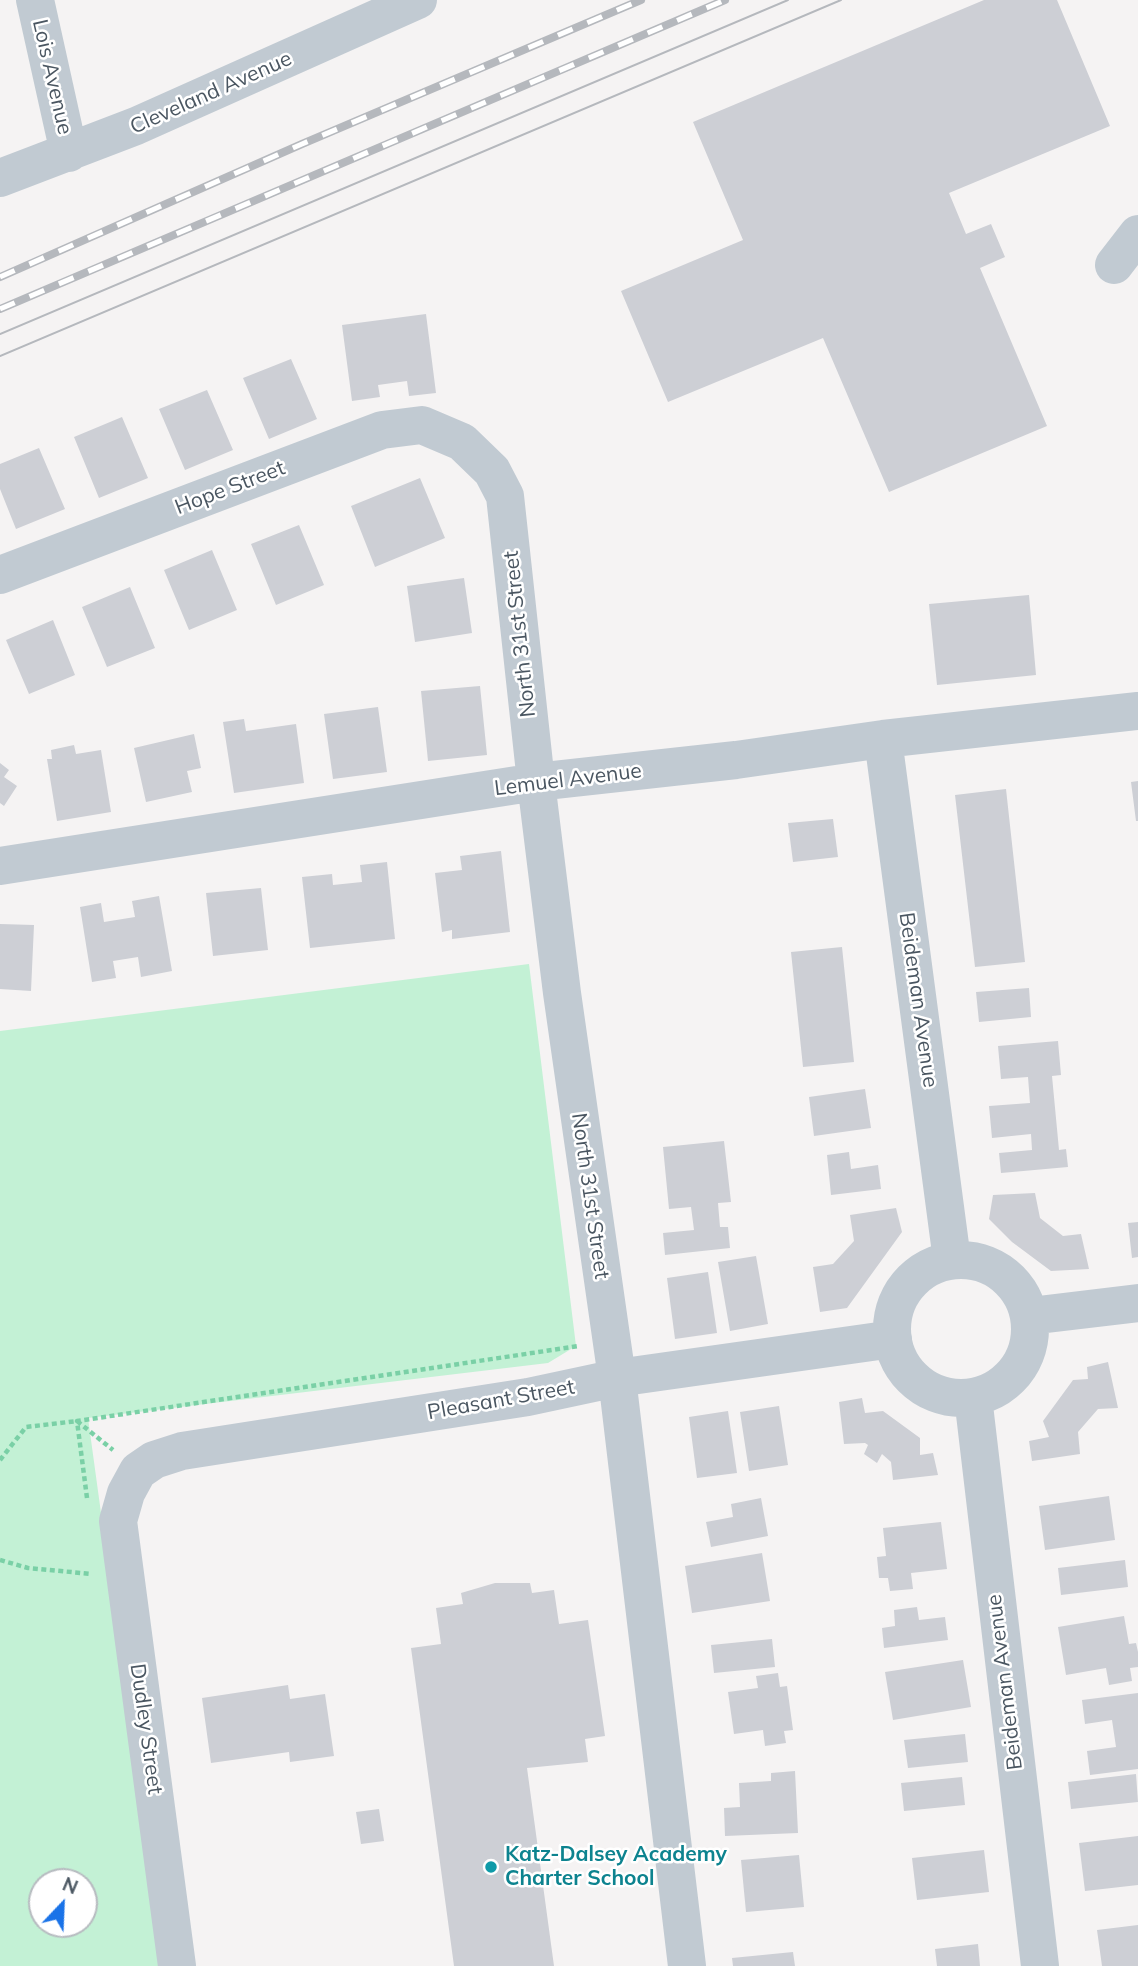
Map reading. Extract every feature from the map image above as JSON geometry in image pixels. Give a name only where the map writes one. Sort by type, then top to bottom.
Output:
[{"type":"street","name":"Lois Avenue","points":[[35,0],[69,153]]},
{"type":"street","name":"Cleveland Avenue","points":[[0,177],[136,127],[407,2]]},
{"type":"street","points":[[1114,265],[1138,234]]},
{"type":"street","name":"Hope Street","points":[[0,575],[382,430],[422,425],[462,442]]},
{"type":"street","name":"North 31st Street","points":[[462,442],[492,471],[505,496],[536,782],[586,1171],[617,1378],[687,1966]]},
{"type":"street","name":"Lemuel Avenue","points":[[0,866],[536,782],[1138,711]]},
{"type":"street","name":"Beideman Avenue","points":[[883,739],[952,1260]]},
{"type":"street","points":[[952,1260],[973,1261],[993,1267],[1010,1280],[1023,1297],[1030,1316],[1031,1335],[1027,1353],[1019,1369],[991,1392],[973,1398],[951,1398],[930,1391],[912,1378],[899,1360],[893,1339],[892,1317],[900,1296],[913,1279],[931,1266],[952,1260]]},
{"type":"street","points":[[1030,1316],[1138,1303]]},
{"type":"street","name":"Pleasant Street","points":[[132,1482],[154,1460],[182,1451],[527,1397],[617,1378],[893,1339]]},
{"type":"street","name":"Beideman Avenue","points":[[973,1398],[1040,1966]]},
{"type":"street","name":"Dudley Street","points":[[132,1482],[118,1521],[177,1966]]},
{"type":"path","points":[[0,1460],[26,1427],[587,1345]]},
{"type":"path","points":[[77,1421],[132,1482]]},
{"type":"path","points":[[0,1560],[28,1568],[75,1574],[126,1574]]},
{"type":"green space","points":[[529,964],[576,1346],[548,1363],[88,1418],[163,1966],[0,1966],[0,1031]]},
{"type":"building","points":[[984,0],[1057,0],[1110,126],[949,193],[966,234],[991,224],[1005,257],[980,268],[1047,426],[889,492],[823,338],[668,402],[621,291],[743,240],[693,122]]},
{"type":"building","points":[[426,314],[436,393],[409,396],[407,381],[378,385],[380,397],[352,401],[342,325]]},
{"type":"building","points":[[291,359],[317,419],[269,439],[243,378]]},
{"type":"building","points":[[207,390],[233,450],[185,470],[159,409]]},
{"type":"building","points":[[122,417],[148,478],[99,498],[74,437]]},
{"type":"building","points":[[39,448],[65,509],[16,529],[0,489],[0,464]]},
{"type":"building","points":[[420,478],[445,538],[375,567],[351,506]]},
{"type":"building","points":[[299,525],[324,585],[276,605],[251,544]]},
{"type":"building","points":[[212,550],[237,610],[189,630],[164,570]]},
{"type":"building","points":[[464,578],[472,633],[415,642],[407,586]]},
{"type":"building","points":[[130,587],[155,648],[107,667],[82,607]]},
{"type":"building","points":[[1029,595],[1036,675],[937,685],[929,604]]},
{"type":"building","points":[[53,620],[75,675],[29,694],[6,640]]},
{"type":"building","points":[[480,686],[487,755],[428,761],[421,691]]},
{"type":"building","points":[[378,707],[387,772],[333,779],[324,714]]},
{"type":"building","points":[[244,719],[246,731],[296,724],[304,783],[234,793],[223,722]]},
{"type":"building","points":[[194,734],[201,768],[187,771],[192,792],[146,802],[134,748]]},
{"type":"building","points":[[74,745],[76,754],[101,750],[111,812],[57,821],[47,759],[52,759],[51,750]]},
{"type":"building","points":[[0,763],[9,770],[4,777],[17,786],[4,806],[0,803]]},
{"type":"building","points":[[1138,781],[1138,821],[1136,821],[1131,782]]},
{"type":"building","points":[[1006,789],[1025,962],[975,967],[955,795]]},
{"type":"building","points":[[833,819],[838,857],[793,862],[788,823]]},
{"type":"building","points":[[501,851],[510,932],[452,939],[452,930],[442,932],[435,873],[462,870],[460,856]]},
{"type":"building","points":[[387,862],[395,939],[310,948],[302,877],[332,874],[333,885],[362,882],[360,865]]},
{"type":"building","points":[[261,888],[268,950],[213,956],[206,893]]},
{"type":"building","points":[[159,896],[172,971],[141,977],[138,957],[113,961],[116,978],[92,982],[80,907],[101,903],[104,922],[135,917],[132,901]]},
{"type":"building","points":[[0,924],[34,925],[31,991],[0,989]]},
{"type":"building","points":[[842,947],[854,1062],[803,1067],[791,952]]},
{"type":"building","points":[[1029,988],[1031,1017],[979,1022],[976,992]]},
{"type":"building","points":[[1058,1041],[1061,1075],[1052,1076],[1059,1150],[1066,1149],[1068,1167],[1001,1173],[999,1153],[1032,1150],[1031,1134],[992,1138],[989,1106],[1030,1103],[1028,1077],[1001,1079],[998,1046]]},
{"type":"building","points":[[865,1089],[871,1128],[814,1136],[809,1097]]},
{"type":"building","points":[[724,1141],[731,1202],[718,1203],[720,1227],[728,1227],[730,1248],[665,1255],[663,1233],[694,1230],[691,1207],[669,1209],[663,1147]]},
{"type":"building","points":[[849,1152],[851,1169],[878,1165],[881,1189],[831,1195],[827,1155]]},
{"type":"building","points":[[1035,1193],[1040,1218],[1063,1236],[1081,1234],[1089,1269],[1051,1271],[1012,1242],[989,1219],[993,1195]]},
{"type":"building","points":[[896,1208],[902,1232],[847,1308],[820,1312],[813,1267],[833,1264],[854,1241],[850,1215]]},
{"type":"building","points":[[1138,1222],[1138,1257],[1132,1258],[1128,1223]]},
{"type":"building","points":[[756,1256],[768,1324],[730,1331],[718,1262]]},
{"type":"building","points":[[708,1272],[717,1333],[675,1339],[667,1278]]},
{"type":"building","points":[[1108,1362],[1118,1408],[1098,1409],[1078,1432],[1080,1454],[1032,1461],[1029,1441],[1049,1437],[1043,1421],[1073,1380],[1088,1379],[1087,1367]]},
{"type":"building","points":[[862,1398],[865,1413],[883,1411],[920,1438],[920,1455],[933,1453],[938,1475],[893,1480],[891,1462],[882,1454],[877,1463],[864,1454],[868,1445],[865,1443],[844,1444],[839,1402]]},
{"type":"building","points":[[779,1406],[788,1465],[749,1471],[740,1412]]},
{"type":"building","points":[[728,1411],[737,1473],[697,1478],[689,1417]]},
{"type":"building","points":[[1109,1496],[1115,1540],[1045,1550],[1039,1506]]},
{"type":"building","points":[[761,1498],[768,1536],[711,1547],[706,1522],[733,1517],[731,1504]]},
{"type":"building","points":[[941,1522],[947,1569],[911,1573],[913,1589],[890,1591],[888,1578],[879,1578],[877,1557],[886,1556],[883,1528]]},
{"type":"building","points":[[762,1553],[770,1601],[692,1613],[685,1566]]},
{"type":"building","points":[[1125,1560],[1128,1587],[1061,1595],[1058,1568]]},
{"type":"building","name":"Katz-Dalsey Academy Charter School","points":[[495,1583],[530,1583],[532,1593],[554,1590],[559,1624],[588,1620],[605,1736],[585,1739],[588,1762],[527,1768],[554,1966],[454,1966],[411,1648],[441,1644],[436,1608],[463,1604],[461,1593]]},
{"type":"building","points":[[917,1607],[919,1620],[945,1617],[948,1640],[884,1648],[882,1628],[895,1626],[894,1610]]},
{"type":"building","points":[[1124,1616],[1129,1644],[1136,1643],[1138,1652],[1138,1667],[1130,1668],[1132,1681],[1109,1685],[1106,1668],[1066,1675],[1058,1627]]},
{"type":"building","points":[[772,1639],[775,1667],[714,1673],[711,1645]]},
{"type":"building","points":[[963,1660],[971,1707],[893,1720],[885,1672]]},
{"type":"building","points":[[778,1673],[780,1687],[787,1686],[793,1730],[784,1731],[786,1743],[765,1746],[763,1730],[734,1734],[728,1692],[758,1688],[756,1676]]},
{"type":"building","points":[[288,1685],[290,1699],[325,1694],[334,1756],[290,1762],[289,1752],[211,1763],[202,1698]]},
{"type":"building","points":[[1138,1693],[1138,1769],[1090,1775],[1087,1751],[1116,1747],[1112,1720],[1085,1724],[1082,1700]]},
{"type":"building","points":[[965,1734],[968,1762],[908,1768],[904,1740]]},
{"type":"building","points":[[795,1771],[798,1833],[725,1836],[724,1808],[740,1807],[739,1783],[771,1781],[771,1773]]},
{"type":"building","points":[[1136,1774],[1138,1802],[1071,1809],[1068,1782]]},
{"type":"building","points":[[962,1777],[965,1805],[904,1811],[901,1783]]},
{"type":"building","points":[[379,1809],[384,1841],[361,1844],[356,1812]]},
{"type":"building","points":[[1138,1836],[1138,1885],[1085,1891],[1079,1843]]},
{"type":"building","points":[[984,1850],[989,1892],[917,1900],[912,1858]]},
{"type":"building","points":[[799,1855],[804,1907],[746,1912],[741,1860]]},
{"type":"building","points":[[1138,1925],[1138,1966],[1102,1966],[1097,1930]]},
{"type":"building","points":[[978,1944],[980,1966],[937,1966],[935,1949]]},
{"type":"building","points":[[793,1952],[795,1966],[733,1966],[732,1958]]},
{"type":"tram line","points":[[0,334],[788,0]]},
{"type":"tram line","points":[[0,356],[841,0]]},
{"type":"railway","points":[[0,277],[302,144],[641,0]]},
{"type":"railway","points":[[0,309],[725,0]]},
{"type":"place","name":"Katz-Dalsey Academy Charter School","points":[[491,1867]]}]
